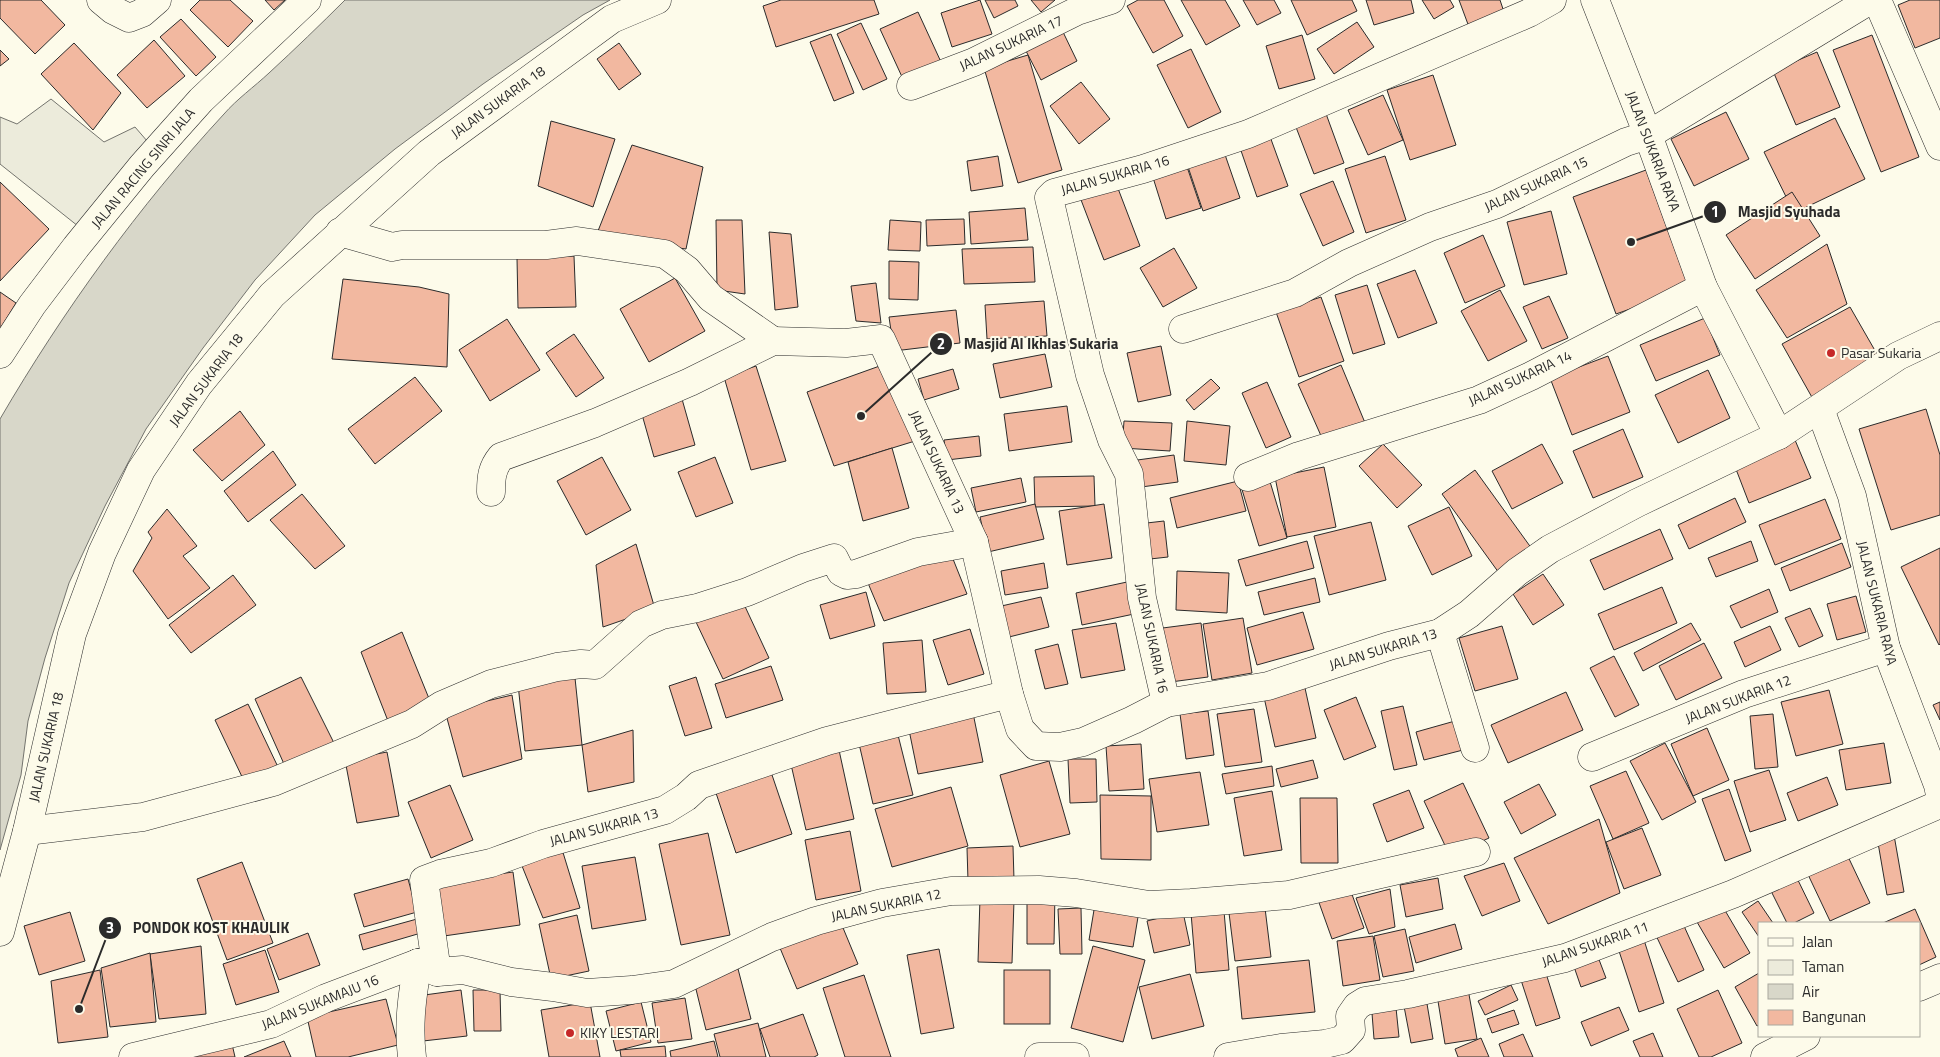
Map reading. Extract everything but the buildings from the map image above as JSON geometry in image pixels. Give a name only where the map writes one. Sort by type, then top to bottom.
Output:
[{"type":"street","points":[[101,0],[113,10],[129,18],[142,13],[156,0]]},
{"type":"street","name":"JALAN RACING SINRI JALA","points":[[0,354],[32,305],[65,261],[142,166],[201,100],[308,0]]},
{"type":"street","name":"JALAN SUKARIA 18","points":[[0,932],[7,876],[27,831],[72,634],[102,553],[141,470],[199,384],[272,295],[429,153],[612,19],[656,0]]},
{"type":"street","name":"JALAN SUKARIA 17","points":[[911,86],[974,62],[1077,11],[1111,0]]},
{"type":"street","name":"JALAN SUKARIA 16","points":[[1166,703],[1142,598],[1129,474],[1112,440],[1090,375],[1049,198],[1054,192],[1142,169],[1248,134],[1529,13],[1552,0]]},
{"type":"street","name":"JALAN SUKARIA RAYA","points":[[1595,0],[1704,286],[1778,435]]},
{"type":"street","name":"JALAN SUKARIA 15","points":[[1183,329],[1295,293],[1349,263],[1430,227],[1497,204],[1618,146],[1648,135],[1870,0]]},
{"type":"street","points":[[1877,0],[1940,146]]},
{"type":"street","points":[[340,232],[392,247],[402,245],[546,245],[577,241],[665,254],[687,270],[711,298],[773,341],[690,382],[595,424],[501,457],[494,465],[491,478],[491,492]]},
{"type":"street","name":"JALAN SUKARIA 14","points":[[1248,477],[1299,456],[1479,400],[1531,376],[1704,286]]},
{"type":"street","name":"JALAN SUKARIA 13","points":[[773,341],[846,343],[881,339],[974,542],[1009,694],[1020,729],[1036,746],[1060,747],[1083,742],[1166,703],[1268,686],[1389,646],[1440,633],[1469,614],[1517,572],[1550,549],[1637,503],[1778,435],[1898,356],[1940,336]]},
{"type":"street","name":"JALAN SUKARIA RAYA","points":[[1820,409],[1852,496],[1886,648],[1940,792]]},
{"type":"street","points":[[27,831],[143,817],[272,782],[412,724],[442,705],[491,684],[557,667],[581,664],[595,665],[604,659],[641,624],[662,615],[697,608],[747,592],[834,558],[841,572],[847,575],[856,574],[918,552],[974,542]]},
{"type":"street","points":[[1440,633],[1475,748]]},
{"type":"street","name":"JALAN SUKARIA 12","points":[[1592,758],[1744,694],[1886,648]]},
{"type":"street","name":"JALAN SUKARIA 13","points":[[427,967],[424,880],[440,874],[491,863],[543,844],[665,810],[686,797],[699,785],[827,741],[1009,694]]},
{"type":"street","name":"JALAN SUKARIA 11","points":[[1228,1057],[1342,1040],[1351,1030],[1350,1016],[1353,1010],[1365,1001],[1408,994],[1565,958],[1733,894],[1940,792]]},
{"type":"street","name":"JALAN SUKARIA 12","points":[[427,967],[463,970],[511,982],[553,986],[587,993],[632,990],[674,984],[772,937],[816,921],[882,903],[951,891],[1039,890],[1076,893],[1150,905],[1290,895],[1476,852]]},
{"type":"street","points":[[412,1057],[410,1040],[411,1004],[427,967]]},
{"type":"street","name":"JALAN SUKAMAJU 16","points":[[133,1057],[272,1024],[326,998],[427,967]]},
{"type":"street","points":[[1920,987],[1940,978]]},
{"type":"street","points":[[1765,1057],[1804,1037]]},
{"type":"street","points":[[1039,1057],[1075,1057]]},
{"type":"green space","points":[[51,99],[104,142],[135,127],[154,149],[88,234],[0,164],[0,117],[17,124]]},
{"type":"water","points":[[345,0],[610,0],[583,15],[483,84],[395,149],[315,215],[255,280],[203,348],[146,429],[105,506],[69,583],[45,658],[28,721],[21,775],[0,850],[0,419],[76,299],[132,222],[162,185],[229,109]]},
{"type":"place","name":"Masjid Syuhada","points":[[1631,242]]},
{"type":"place","name":"Pasar Sukaria","points":[[1831,353]]},
{"type":"place","name":"Masjid Al Ikhlas Sukaria","points":[[861,416]]},
{"type":"place","name":"PONDOK KOST KHAULIK","points":[[79,1009]]},
{"type":"place","name":"KIKY LESTARI","points":[[570,1033]]}]
